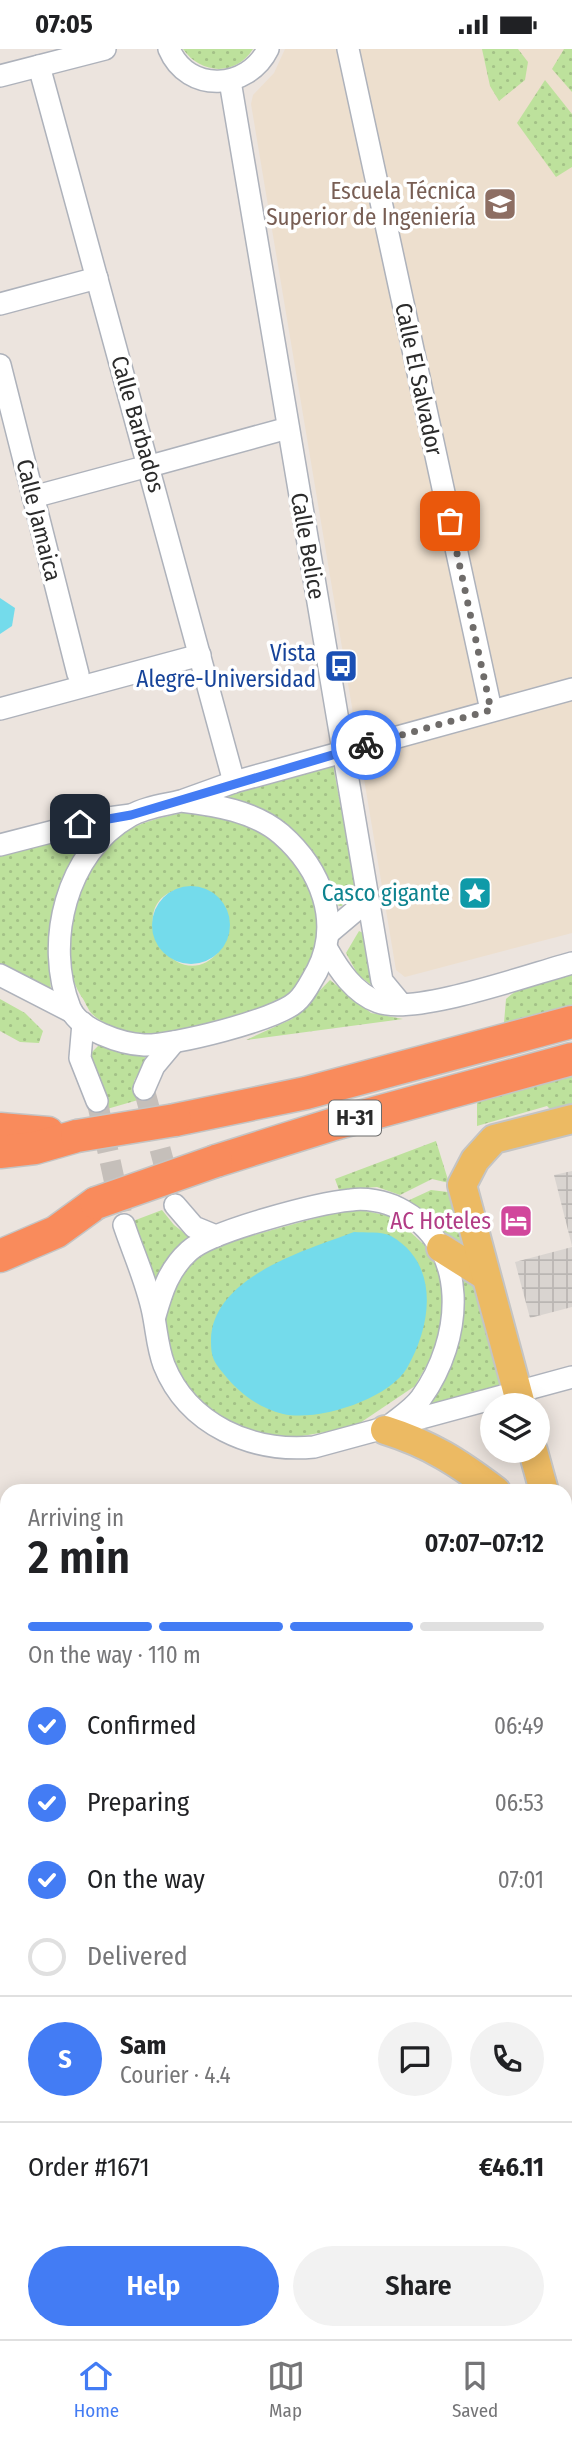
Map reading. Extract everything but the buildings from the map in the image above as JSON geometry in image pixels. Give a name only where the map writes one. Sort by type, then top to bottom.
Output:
[{"type":"highway","name":"H-31","points":[[34,1140],[175,1120],[306,1093],[572,1022]]},
{"type":"highway","name":"H-31","points":[[54,1224],[96,1203],[216,1161],[334,1124],[572,1059]]},
{"type":"highway","points":[[0,1129],[34,1140]]},
{"type":"highway","points":[[0,1152],[34,1140]]},
{"type":"highway","points":[[0,1236],[54,1224]]},
{"type":"highway","points":[[0,1256],[54,1224]]},
{"type":"main road","points":[[518,1393],[484,1275],[462,1185],[475,1160],[494,1139],[572,1119]]},
{"type":"main road","points":[[441,1248],[484,1275]]},
{"type":"main road","points":[[385,1430],[422,1442],[459,1463],[487,1484]]},
{"type":"main road","points":[[536,1463],[542,1484]]},
{"type":"street","points":[[0,76],[105,49]]},
{"type":"street","points":[[169,49],[176,62],[191,75],[210,82],[230,81],[255,68],[268,49]]},
{"type":"street","name":"Calle El Salvador","points":[[348,49],[491,710]]},
{"type":"street","name":"Calle Barbados","points":[[39,66],[97,278],[143,467],[200,655],[234,782]]},
{"type":"street","name":"Calle Belice","points":[[230,81],[382,981],[401,1004]]},
{"type":"street","points":[[0,304],[97,278]]},
{"type":"street","name":"Calle Jamaica","points":[[0,365],[78,674]]},
{"type":"street","points":[[33,498],[288,428]]},
{"type":"street","points":[[0,709],[200,655]]},
{"type":"street","points":[[0,845],[101,819],[131,815],[234,782],[572,689]]},
{"type":"street","points":[[181,801],[235,810],[280,833],[311,870],[328,913],[328,940],[338,967],[358,990],[379,1003],[432,1001],[572,963]]},
{"type":"street","points":[[97,1101],[80,1058],[77,1017],[62,985],[58,955],[63,909],[82,866],[111,831],[131,815]]},
{"type":"street","points":[[0,975],[114,1038],[144,1045],[174,1042],[280,1012],[296,1002],[304,992],[328,940],[368,900]]},
{"type":"street","points":[[144,1089],[154,1066],[174,1042]]},
{"type":"street","points":[[155,1317],[162,1288],[174,1268],[190,1249],[216,1236],[354,1199],[396,1207],[415,1219],[441,1248],[454,1293],[450,1341],[442,1362],[419,1401],[385,1430]]},
{"type":"street","points":[[175,1205],[194,1227],[216,1236]]},
{"type":"street","points":[[124,1225],[155,1317],[163,1364],[176,1390],[216,1426],[239,1439],[288,1450],[314,1447],[480,1408]]},
{"type":"street","points":[[534,1393],[572,1377]]},
{"type":"shaded area","points":[[285,49],[572,49],[572,933],[405,977],[396,970],[251,104],[253,95],[274,73]]},
{"type":"shaded area","points":[[572,1171],[572,1246],[554,1175]]},
{"type":"shaded area","points":[[572,1247],[572,1307],[530,1318],[515,1262]]},
{"type":"green space","points":[[183,49],[253,49],[237,64],[218,69],[199,64]]},
{"type":"green space","points":[[482,49],[518,49],[528,62],[525,80],[499,101],[490,86]]},
{"type":"green space","points":[[564,49],[572,49],[572,92],[552,69]]},
{"type":"green space","points":[[545,80],[572,114],[572,167],[556,177],[517,123]]},
{"type":"green space","points":[[333,765],[355,884],[342,906],[336,905],[323,871],[252,808],[225,795],[229,791]]},
{"type":"green space","points":[[186,812],[257,830],[278,844],[303,878],[311,894],[317,928],[316,945],[304,978],[288,998],[275,1005],[184,1030],[144,1034],[125,1031],[108,1025],[92,1014],[81,996],[67,953],[72,909],[91,868],[105,850],[122,835],[144,823]],"holes":[[[192,887],[203,890],[220,902],[226,911],[229,930],[220,950],[203,964],[185,965],[170,956],[158,942],[153,924],[155,907],[168,893]]]},
{"type":"green space","points":[[97,831],[69,871],[55,906],[51,944],[51,992],[0,967],[0,853]]},
{"type":"green space","points":[[359,931],[365,934],[374,987],[358,975],[346,953]]},
{"type":"green space","points":[[572,973],[572,1005],[504,1023],[506,999],[513,993],[537,982]]},
{"type":"green space","points":[[330,980],[371,1013],[403,1019],[246,1040],[292,1019]]},
{"type":"green space","points":[[0,999],[25,1013],[43,1031],[39,1043],[20,1042],[0,1031]]},
{"type":"green space","points":[[99,1045],[124,1054],[145,1056],[146,1061],[134,1081],[138,1100],[107,1109],[89,1055]]},
{"type":"green space","points":[[572,1075],[572,1106],[553,1112],[547,1106],[477,1126],[477,1101]]},
{"type":"green space","points":[[436,1141],[449,1183],[432,1179],[400,1195],[377,1187],[339,1190],[335,1179]]},
{"type":"green space","points":[[431,1190],[448,1192],[456,1200],[465,1247],[458,1246],[403,1203]]},
{"type":"green space","points":[[352,1208],[394,1217],[431,1251],[446,1294],[437,1347],[415,1386],[354,1427],[279,1440],[222,1423],[182,1385],[162,1328],[172,1286],[195,1258],[225,1243]]},
{"type":"green space","points":[[162,1210],[174,1225],[192,1239],[175,1252],[150,1291],[133,1221]]},
{"type":"green space","points":[[459,1269],[476,1285],[504,1387],[423,1408],[445,1377],[459,1343],[462,1288]]},
{"type":"water","points":[[0,598],[15,608],[12,626],[0,634]]},
{"type":"water","points":[[191,886],[206,889],[218,898],[227,910],[230,925],[227,940],[218,952],[206,961],[191,964],[176,961],[164,952],[155,940],[152,925],[155,910],[164,898],[176,889]]},
{"type":"water","points":[[354,1232],[387,1234],[407,1248],[418,1262],[427,1296],[426,1315],[416,1351],[407,1368],[385,1389],[351,1406],[333,1411],[298,1416],[283,1414],[257,1403],[235,1387],[215,1362],[211,1340],[215,1318],[227,1299],[265,1269],[288,1257]]},
{"type":"tunnel","points":[[144,1089],[171,1190]]},
{"type":"tunnel","points":[[97,1101],[124,1225]]},
{"type":"way so far","points":[[366,745],[491,710],[450,521]]},
{"type":"place","name":"Escuela Técnica Superior de Ingeniería","points":[[500,204]]},
{"type":"place","name":"Vista Alegre-Universidad","points":[[341,666]]},
{"type":"place","name":"Casco gigante","points":[[475,893]]},
{"type":"place","name":"AC Hoteles","points":[[516,1221]]},
{"type":"route","points":[[80,824],[131,815],[234,782],[366,745]]}]
